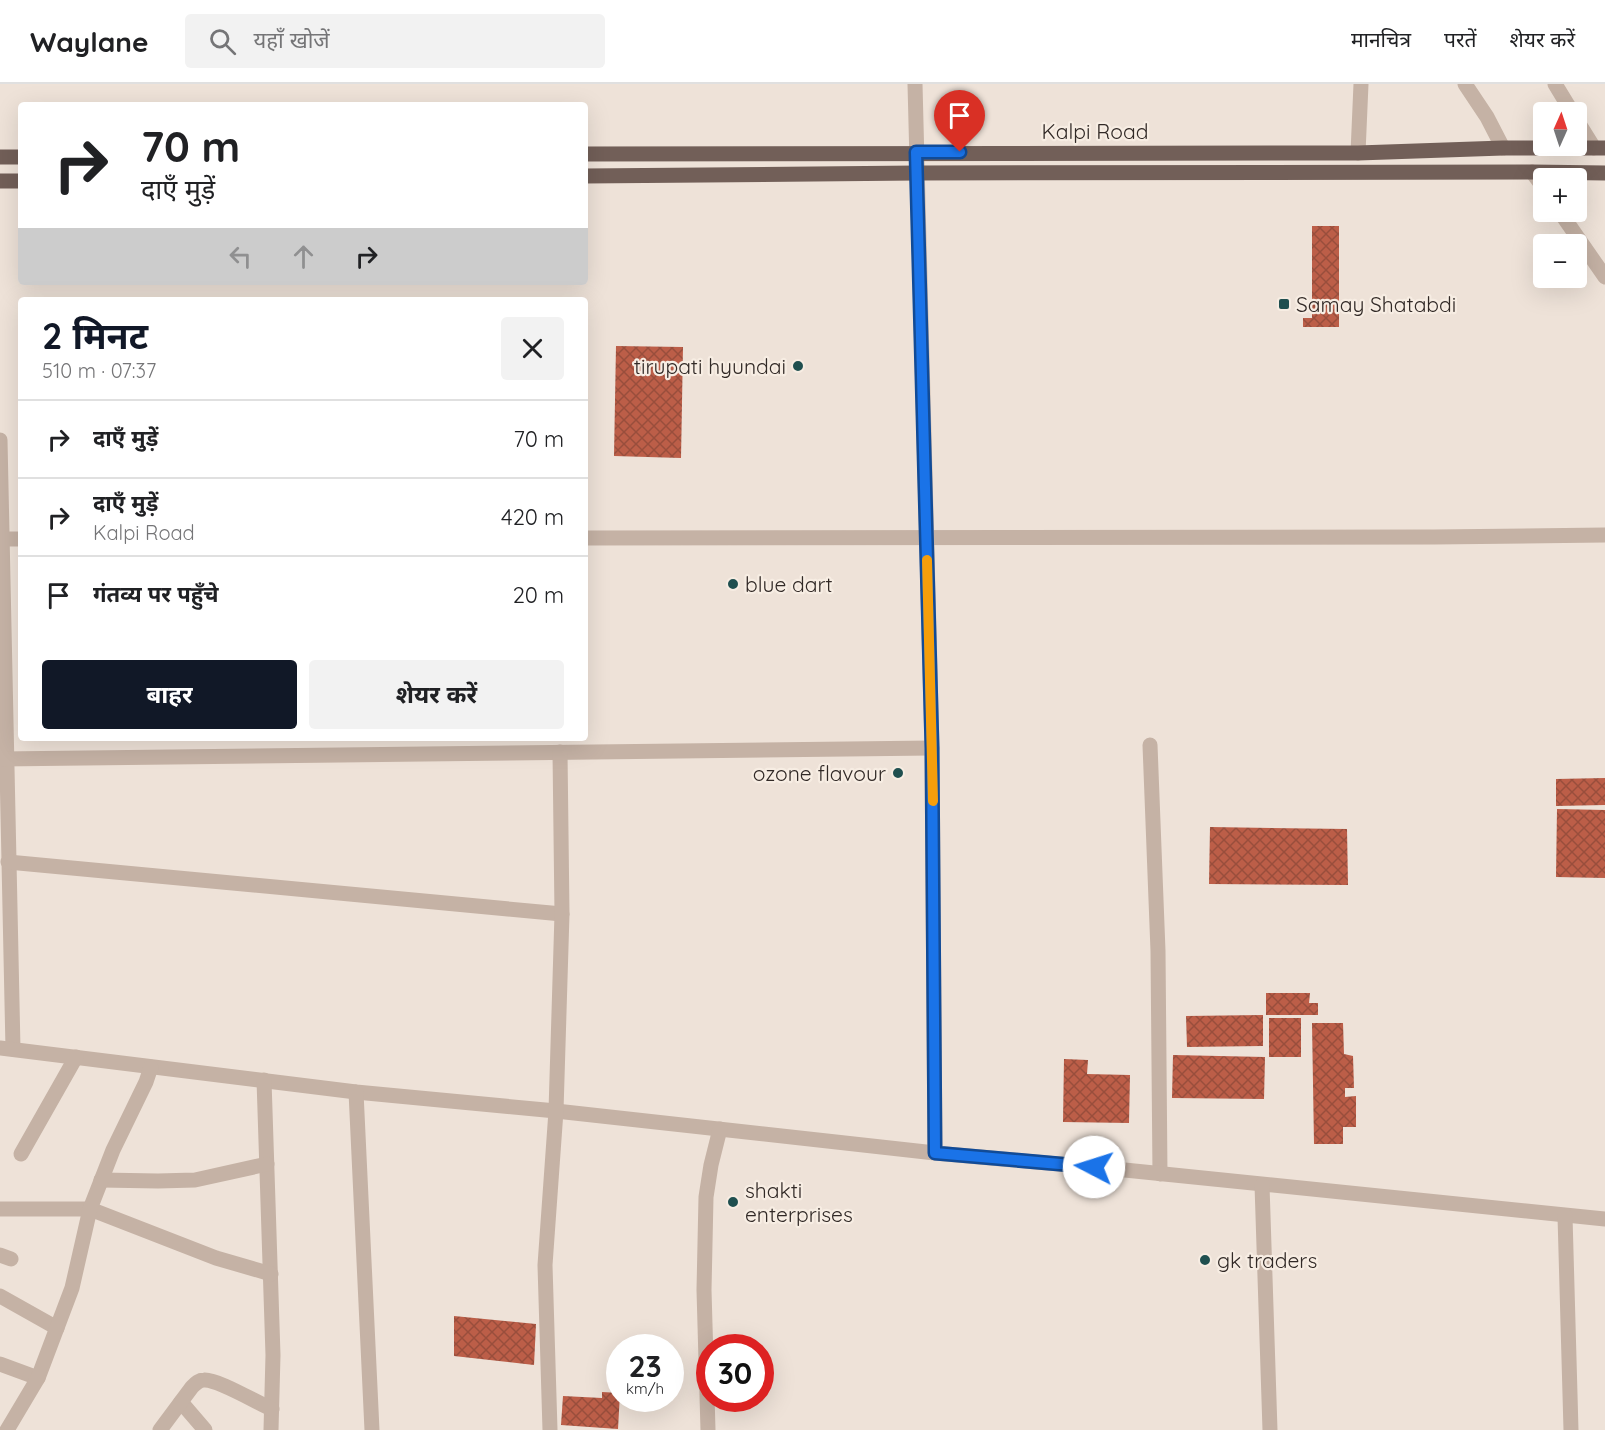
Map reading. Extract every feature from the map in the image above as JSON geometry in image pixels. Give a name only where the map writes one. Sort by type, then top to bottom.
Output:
[{"type":"main road","name":"Kalpi Road","points":[[588,154],[1358,153],[1503,148],[1600,148]]},
{"type":"main road","points":[[0,158],[18,157]]},
{"type":"main road","name":"Kalpi Road","points":[[588,176],[1532,171],[1605,173]]},
{"type":"main road","points":[[0,181],[18,181]]},
{"type":"street","points":[[915,84],[932,748],[935,1153]]},
{"type":"street","points":[[1358,153],[1361,84]]},
{"type":"street","points":[[1465,84],[1503,148]]},
{"type":"street","points":[[1555,84],[1566,102]]},
{"type":"street","points":[[1587,132],[1600,148]]},
{"type":"street","points":[[1567,222],[1605,277]]},
{"type":"street","points":[[0,440],[3,759],[8,862],[6,1049],[356,1092],[935,1153],[1605,1219]]},
{"type":"street","points":[[588,538],[1605,535]]},
{"type":"street","points":[[1,539],[18,539]]},
{"type":"street","points":[[1150,746],[1158,951],[1160,1174]]},
{"type":"street","points":[[3,759],[932,748]]},
{"type":"street","points":[[550,1430],[545,1265],[556,1112],[562,914],[560,752]]},
{"type":"street","points":[[8,862],[562,914]]},
{"type":"street","points":[[21,1154],[76,1057]]},
{"type":"street","points":[[7,1430],[38,1378],[72,1288],[90,1209],[151,1067]]},
{"type":"street","points":[[264,1080],[273,1355],[271,1430]]},
{"type":"street","points":[[356,1092],[372,1430]]},
{"type":"street","points":[[708,1430],[704,1290],[705,1197],[720,1129]]},
{"type":"street","points":[[101,1180],[195,1180],[267,1164]]},
{"type":"street","points":[[1262,1185],[1270,1430]]},
{"type":"street","points":[[0,1209],[90,1209],[216,1258],[271,1274]]},
{"type":"street","points":[[1565,1216],[1571,1430]]},
{"type":"street","points":[[0,1296],[57,1328]]},
{"type":"street","points":[[0,1364],[38,1378]]},
{"type":"street","points":[[160,1430],[198,1381],[218,1383],[272,1409]]},
{"type":"street","points":[[181,1402],[205,1430]]},
{"type":"building","points":[[1312,226],[1339,226],[1339,327],[1303,327],[1303,318],[1312,318]]},
{"type":"building","points":[[616,346],[683,347],[681,458],[614,456]]},
{"type":"building","points":[[1605,778],[1605,805],[1556,806],[1556,779]]},
{"type":"building","points":[[1557,809],[1605,810],[1605,878],[1556,877]]},
{"type":"building","points":[[1210,827],[1347,829],[1348,885],[1209,884]]},
{"type":"building","points":[[1266,993],[1310,993],[1309,1003],[1318,1003],[1318,1015],[1266,1015]]},
{"type":"building","points":[[1263,1015],[1263,1046],[1187,1047],[1186,1016]]},
{"type":"building","points":[[1269,1018],[1301,1018],[1301,1057],[1269,1057]]},
{"type":"building","points":[[1312,1023],[1343,1023],[1344,1054],[1353,1056],[1354,1088],[1345,1088],[1345,1097],[1356,1096],[1356,1127],[1343,1127],[1343,1144],[1314,1144]]},
{"type":"building","points":[[1173,1055],[1265,1057],[1264,1099],[1172,1098]]},
{"type":"building","points":[[1064,1059],[1088,1060],[1087,1074],[1130,1075],[1129,1123],[1063,1122]]},
{"type":"building","points":[[454,1316],[536,1324],[534,1365],[454,1356]]},
{"type":"building","points":[[602,1392],[606,1392],[606,1412],[619,1412],[618,1429],[561,1425],[563,1396],[602,1398]]},
{"type":"slow traffic","points":[[927,560],[933,801]]},
{"type":"place","name":"Samay Shatabdi","points":[[1284,304]]},
{"type":"place","name":"tirupati hyundai","points":[[798,366]]},
{"type":"place","name":"blue dart","points":[[733,584]]},
{"type":"place","name":"ozone flavour","points":[[898,773]]},
{"type":"place","name":"shakti enterprises","points":[[733,1202]]},
{"type":"place","name":"gk traders","points":[[1205,1260]]},
{"type":"route","points":[[960,152],[916,152],[932,748],[935,1153],[1094,1167]]}]
